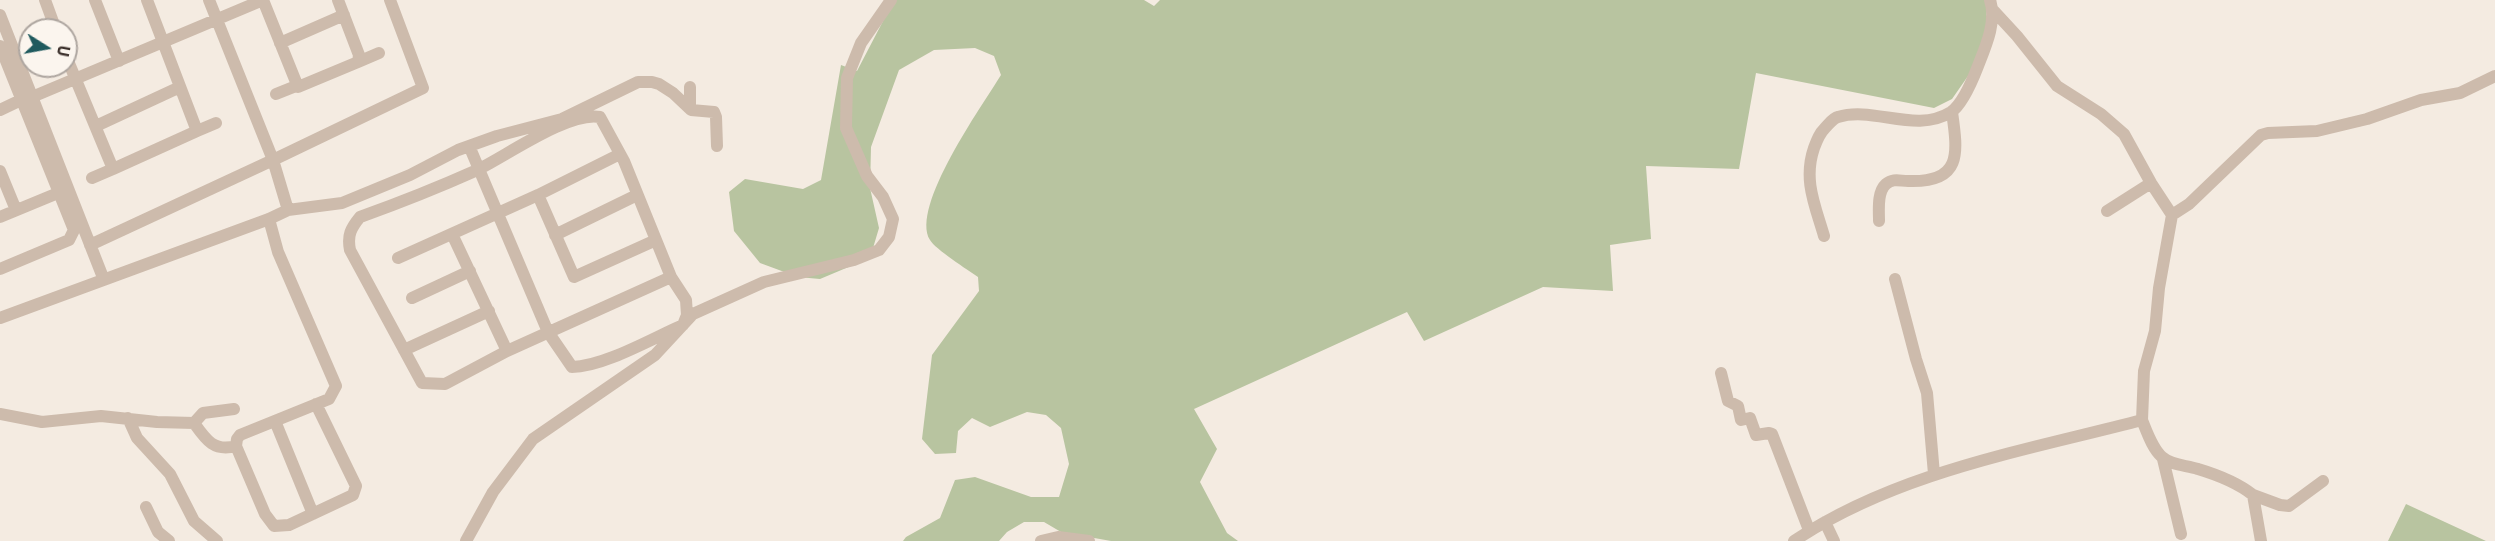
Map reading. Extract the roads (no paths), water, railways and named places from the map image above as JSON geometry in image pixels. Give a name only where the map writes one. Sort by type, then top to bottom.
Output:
[{"type":"street","points":[[45,0],[52,18]]},
{"type":"street","points":[[95,0],[119,61]]},
{"type":"street","points":[[147,0],[197,131]]},
{"type":"street","points":[[209,0],[273,160],[288,210]]},
{"type":"street","points":[[0,110],[263,0],[296,86]]},
{"type":"street","points":[[338,0],[359,55],[358,62]]},
{"type":"street","points":[[90,245],[423,88],[390,0]]},
{"type":"street","points":[[466,541],[493,492],[533,439],[655,355],[693,314],[710,304],[764,282],[854,260],[879,250],[889,237],[893,219],[883,197],[867,176],[846,128],[848,78],[861,43],[891,0]]},
{"type":"street","points":[[1824,236],[1810,183],[1809,165],[1820,133],[1836,117],[1859,114],[1905,121],[1935,118],[1952,112],[1969,88],[1987,43],[1991,5]]},
{"type":"street","points":[[1991,5],[2057,86],[2101,114],[2124,134],[2172,215],[2159,288],[2156,331],[2144,371],[2142,420],[2154,447],[2163,459],[2181,534]]},
{"type":"street","points":[[0,15],[58,193],[73,225],[72,238],[0,269]]},
{"type":"street","points":[[279,44],[344,15]]},
{"type":"street","points":[[0,46],[26,99],[104,280]]},
{"type":"street","points":[[276,94],[379,53]]},
{"type":"street","points":[[2172,215],[2189,204],[2261,135],[2317,131],[2367,119],[2421,100],[2460,93],[2495,76]]},
{"type":"street","points":[[75,80],[113,169]]},
{"type":"street","points":[[0,318],[288,210],[342,203],[410,175],[458,150],[470,148],[497,136],[554,122],[638,82],[659,84],[673,93],[690,110],[715,113],[717,146]]},
{"type":"street","points":[[96,126],[180,87]]},
{"type":"street","points":[[690,87],[690,110]]},
{"type":"street","points":[[1879,221],[1881,191],[1886,184],[1895,180],[1933,179],[1948,173],[1954,163],[1956,153],[1952,112]]},
{"type":"street","points":[[470,148],[477,169],[496,214],[548,332],[572,367],[583,367],[601,362],[683,325],[687,315],[686,300],[671,277],[620,154],[600,117],[585,117],[554,128],[477,169],[360,218],[352,227],[348,238],[350,250],[422,383],[445,384],[507,351],[548,332],[671,277]]},
{"type":"street","points":[[92,178],[216,123]]},
{"type":"street","points":[[398,258],[538,195],[620,154]]},
{"type":"street","points":[[0,171],[16,210]]},
{"type":"street","points":[[2107,211],[2151,183]]},
{"type":"street","points":[[0,218],[58,193]]},
{"type":"street","points":[[538,195],[574,277],[656,240]]},
{"type":"street","points":[[555,235],[637,195]]},
{"type":"street","points":[[269,219],[278,252],[336,386],[329,399],[316,404],[240,435],[237,439],[237,446],[266,514],[274,526],[289,525],[353,495],[356,486],[316,404]]},
{"type":"street","points":[[452,234],[507,351]]},
{"type":"street","points":[[412,298],[470,272]]},
{"type":"street","points":[[1895,279],[1927,393],[1934,474]]},
{"type":"street","points":[[404,350],[489,312]]},
{"type":"street","points":[[1721,373],[1728,401],[1738,406],[1741,420],[1750,418],[1756,435],[1772,434],[1809,531]]},
{"type":"street","points":[[194,423],[203,413],[234,409]]},
{"type":"street","points":[[0,414],[42,422],[101,416],[194,423],[216,447],[237,446]]},
{"type":"street","points":[[128,418],[137,438],[170,474],[194,521],[217,541]]},
{"type":"street","points":[[1794,541],[1824,522],[1860,504],[1934,474],[2142,420]]},
{"type":"street","points":[[275,421],[313,514]]},
{"type":"street","points":[[2163,459],[2178,465],[2197,468],[2241,485],[2253,495],[2280,505],[2289,506],[2323,481]]},
{"type":"street","points":[[2253,495],[2261,541]]},
{"type":"street","points":[[146,507],[158,532],[169,541]]},
{"type":"street","points":[[1824,522],[1834,541]]},
{"type":"street","points":[[1041,541],[1058,537],[1089,541]]}]
